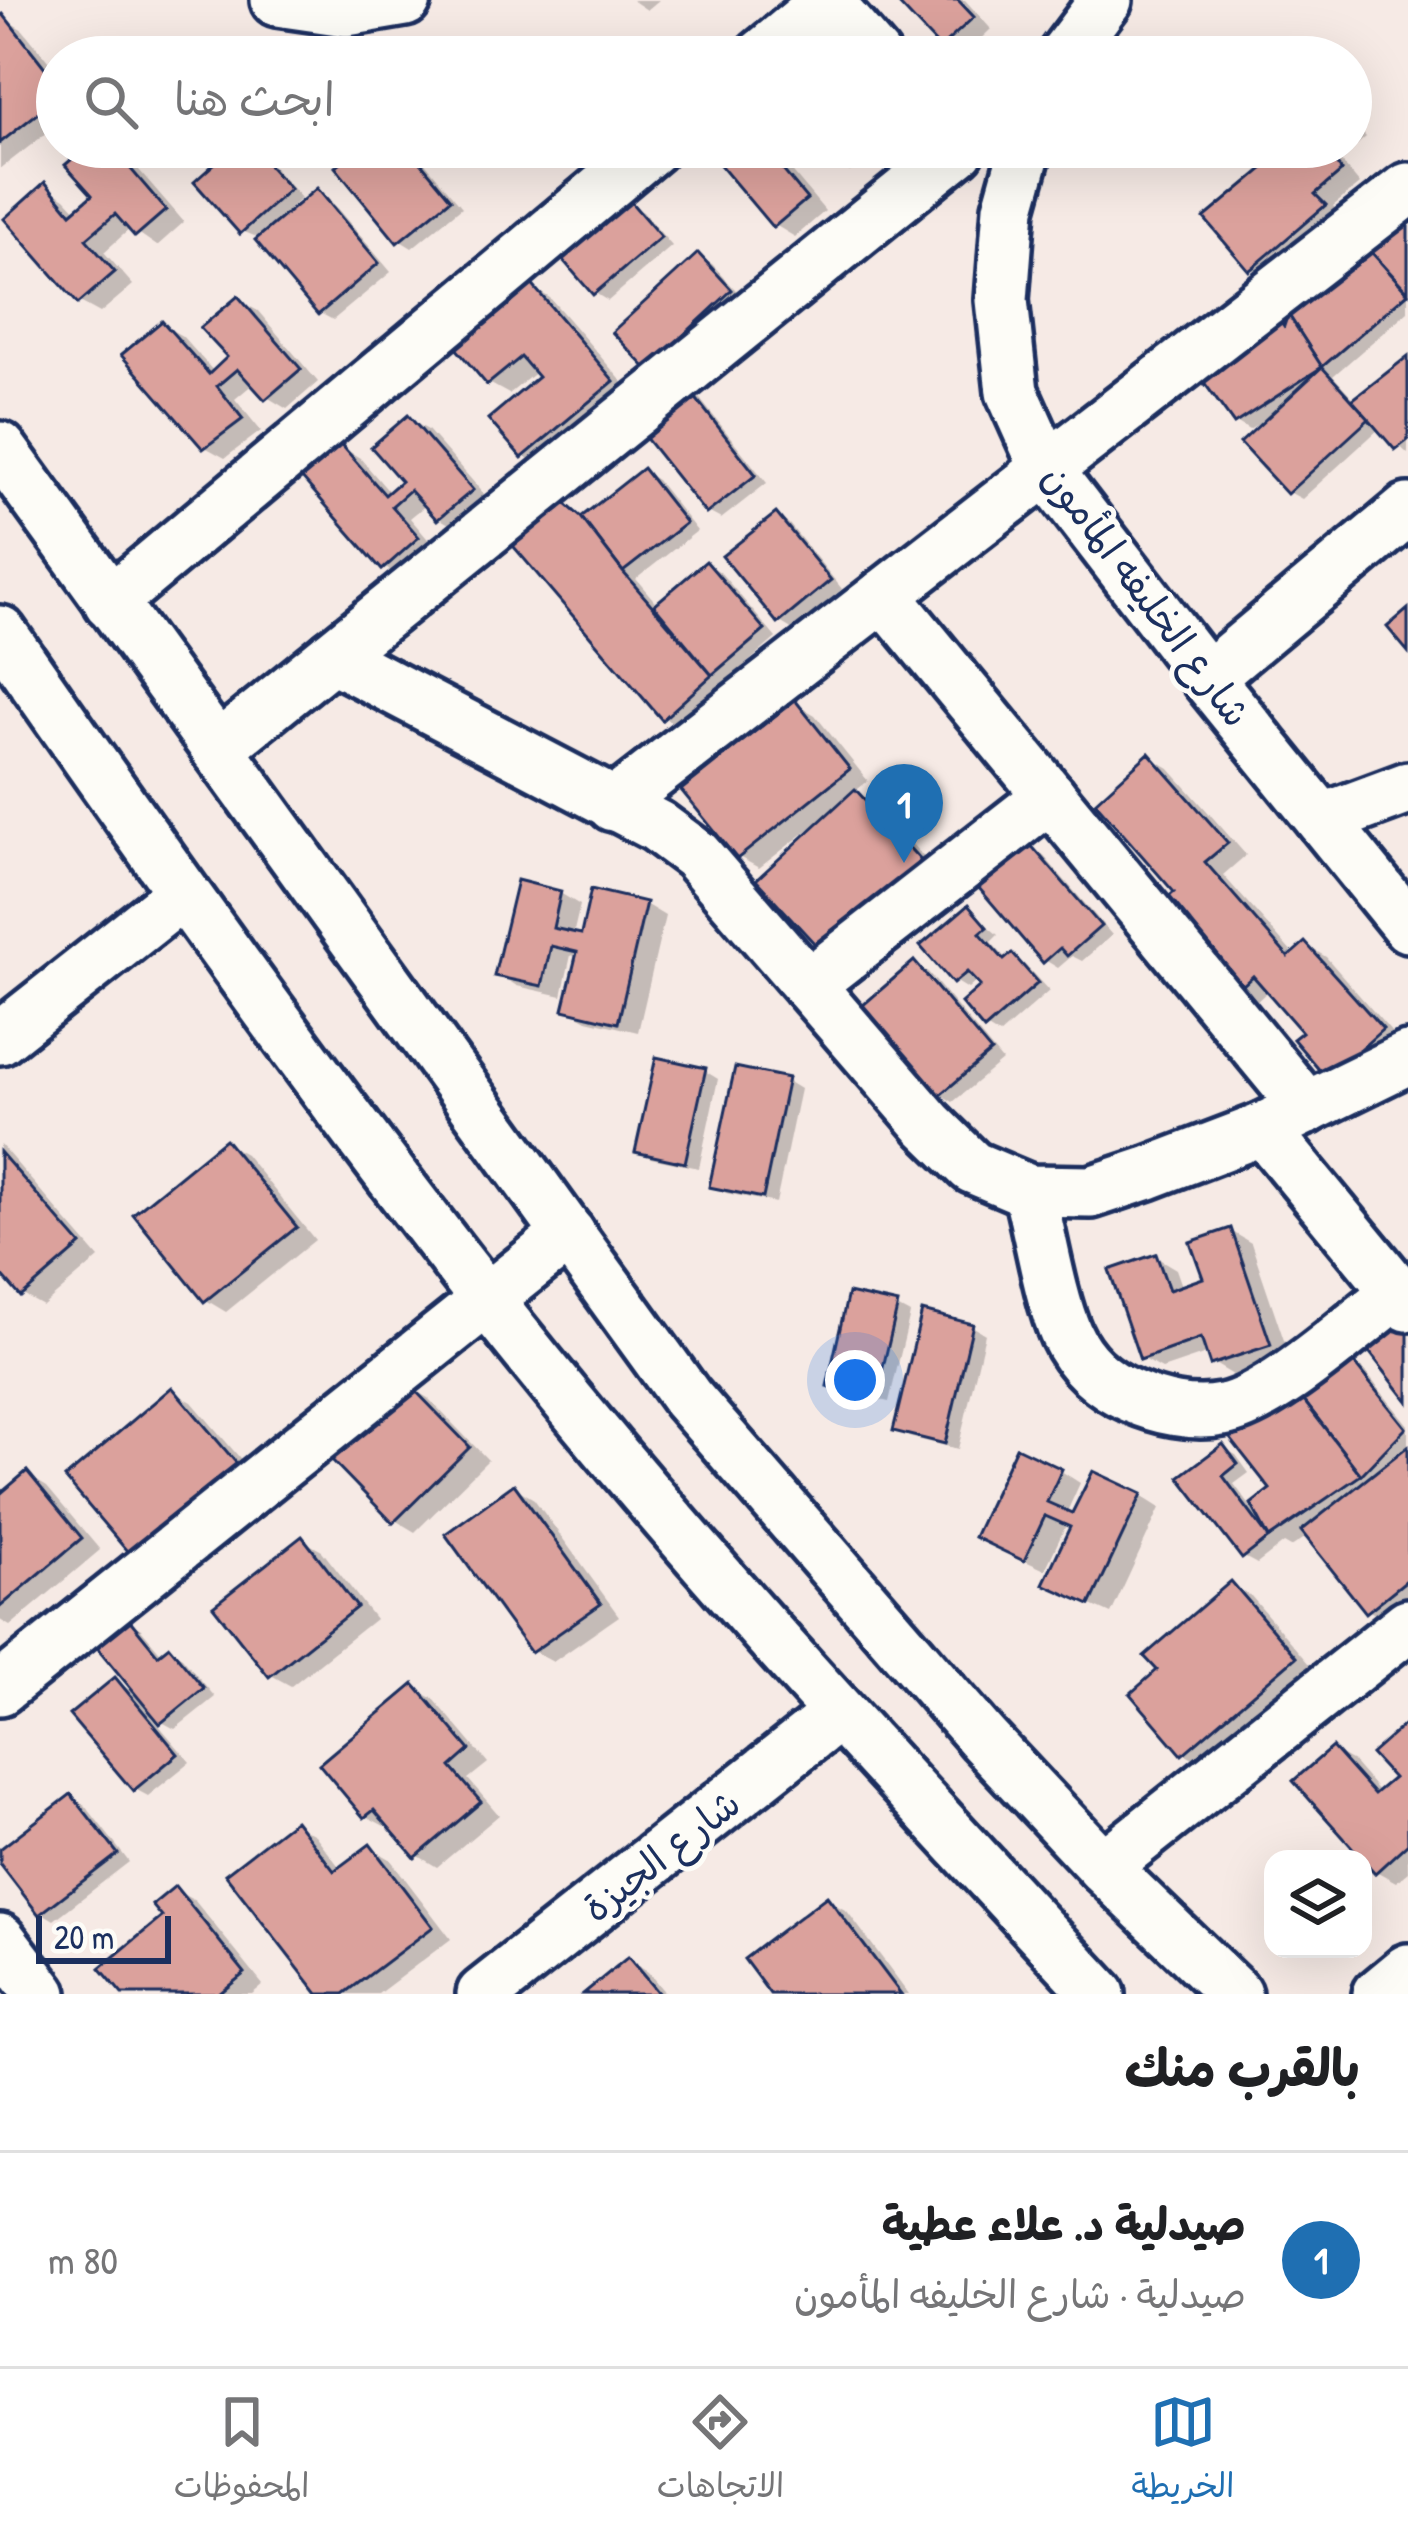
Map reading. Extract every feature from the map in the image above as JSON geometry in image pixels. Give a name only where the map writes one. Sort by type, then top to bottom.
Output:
[{"type":"street","points":[[277,0],[346,10],[405,0]]},
{"type":"street","points":[[1079,36],[1106,0]]},
{"type":"street","points":[[784,36],[825,1],[856,36]]},
{"type":"street","points":[[110,602],[628,168]]},
{"type":"street","points":[[217,749],[932,168]]},
{"type":"street","points":[[974,168],[1009,208]]},
{"type":"street","name":"شارع الخليفه المأمون","points":[[1019,168],[1009,208],[1002,299],[1012,392],[1047,470],[1207,678],[1408,926]]},
{"type":"street","points":[[614,805],[1408,189]]},
{"type":"street","points":[[0,448],[687,1398],[983,1738],[1103,1868],[1235,1994]]},
{"type":"street","points":[[1207,678],[1408,510]]},
{"type":"street","points":[[884,595],[1050,796],[1285,1119],[1403,1299],[1257,1398],[1222,1411],[1184,1411],[1147,1403],[1113,1388],[1085,1365],[1065,1334],[1029,1191]]},
{"type":"street","points":[[0,632],[182,893],[487,1300],[658,1508],[838,1714],[1099,1994]]},
{"type":"street","points":[[332,656],[657,826],[696,856],[928,1124],[972,1167],[1029,1191],[1091,1192],[1285,1119],[1408,1058]]},
{"type":"street","points":[[1322,820],[1408,788]]},
{"type":"street","points":[[808,985],[1050,796]]},
{"type":"street","points":[[0,1038],[182,893]]},
{"type":"street","points":[[0,1689],[568,1234]]},
{"type":"street","points":[[1103,1868],[1408,1625]]},
{"type":"street","name":"شارع الجيزة","points":[[483,1994],[838,1714]]},
{"type":"street","points":[[0,1940],[41,1994]]},
{"type":"street","points":[[1379,1994],[1408,1970]]},
{"type":"building","points":[[895,0],[958,0],[974,17],[953,36],[929,36]]},
{"type":"building","points":[[0,16],[36,56],[36,115],[0,143]]},
{"type":"building","points":[[328,26],[336,36],[316,36]]},
{"type":"building","points":[[68,168],[130,168],[166,210],[135,237],[115,214],[86,239],[115,272],[78,304],[4,219],[45,182],[71,213],[92,195]]},
{"type":"building","points":[[210,168],[271,168],[290,189],[240,234],[194,182]]},
{"type":"building","points":[[336,168],[425,168],[451,199],[397,243]]},
{"type":"building","points":[[723,168],[781,168],[807,199],[773,228]]},
{"type":"building","points":[[1264,168],[1342,171],[1315,194],[1326,205],[1249,271],[1204,218]]},
{"type":"building","points":[[317,188],[379,263],[318,315],[255,240]]},
{"type":"building","points":[[630,201],[661,237],[593,295],[562,259]]},
{"type":"building","points":[[1408,209],[1408,292],[1365,245]]},
{"type":"building","points":[[1365,245],[1408,293],[1322,367],[1288,314]]},
{"type":"building","points":[[698,253],[732,290],[647,369],[612,332]]},
{"type":"building","points":[[530,282],[614,381],[522,458],[488,419],[538,377],[521,357],[487,385],[455,347]]},
{"type":"building","points":[[238,296],[301,369],[265,400],[237,369],[217,386],[243,419],[203,449],[121,355],[162,321],[209,374],[227,357],[200,328]]},
{"type":"building","points":[[1269,305],[1284,326],[1288,314],[1322,367],[1234,424],[1190,363]]},
{"type":"building","points":[[1408,356],[1408,440],[1395,450],[1352,400]]},
{"type":"building","points":[[1322,367],[1369,419],[1287,494],[1240,443]]},
{"type":"building","points":[[687,387],[756,475],[706,514],[637,427]]},
{"type":"building","points":[[408,415],[473,490],[437,520],[410,490],[392,506],[419,537],[382,570],[301,477],[340,443],[385,495],[401,481],[371,447]]},
{"type":"building","points":[[643,468],[686,523],[623,572],[581,517]]},
{"type":"building","points":[[558,497],[581,517],[712,675],[662,720],[508,540]]},
{"type":"building","points":[[776,513],[831,580],[778,624],[722,556]]},
{"type":"building","points":[[706,561],[765,630],[712,675],[654,605]]},
{"type":"building","points":[[1408,609],[1408,652],[1387,627]]},
{"type":"building","points":[[795,700],[850,769],[737,859],[681,790]]},
{"type":"building","points":[[1149,753],[1228,843],[1205,862],[1288,957],[1305,942],[1383,1029],[1327,1079],[1293,1039],[1302,1032],[1253,976],[1231,996],[1155,909],[1174,892],[1095,802]]},
{"type":"building","points":[[855,789],[925,865],[826,956],[756,880]]},
{"type":"building","points":[[1029,843],[1101,926],[1067,956],[1060,948],[1043,963],[978,887]]},
{"type":"building","points":[[517,880],[561,891],[553,928],[581,934],[591,889],[646,902],[618,1023],[563,1010],[577,952],[551,946],[542,986],[494,976]]},
{"type":"building","points":[[968,905],[987,927],[980,933],[1004,960],[1012,953],[1038,983],[984,1030],[961,1003],[980,986],[967,972],[953,984],[920,946]]},
{"type":"building","points":[[914,961],[991,1052],[938,1097],[862,1006]]},
{"type":"building","points":[[656,1057],[706,1068],[685,1163],[635,1152]]},
{"type":"building","points":[[735,1067],[788,1078],[763,1198],[709,1187]]},
{"type":"building","points":[[225,1139],[297,1227],[204,1302],[133,1214]]},
{"type":"building","points":[[0,1152],[81,1245],[21,1297],[0,1273]]},
{"type":"building","points":[[1231,1228],[1271,1345],[1210,1365],[1201,1338],[1140,1360],[1109,1270],[1156,1254],[1169,1290],[1203,1278],[1190,1242]]},
{"type":"building","points":[[848,1293],[898,1304],[876,1397],[827,1386]]},
{"type":"building","points":[[1408,1307],[1408,1402],[1361,1341]]},
{"type":"building","points":[[922,1311],[973,1324],[945,1444],[893,1431]]},
{"type":"building","points":[[1350,1358],[1406,1428],[1361,1475],[1294,1388]]},
{"type":"building","points":[[408,1383],[470,1447],[393,1523],[331,1459]]},
{"type":"building","points":[[172,1387],[239,1466],[132,1557],[65,1478]]},
{"type":"building","points":[[1294,1388],[1361,1475],[1269,1538],[1251,1504],[1270,1489],[1230,1438]]},
{"type":"building","points":[[1223,1444],[1238,1464],[1223,1476],[1269,1538],[1242,1559],[1179,1477]]},
{"type":"building","points":[[1408,1446],[1408,1579],[1366,1613],[1301,1531]]},
{"type":"building","points":[[1016,1447],[1062,1469],[1047,1502],[1072,1513],[1093,1471],[1142,1494],[1090,1605],[1043,1584],[1070,1527],[1045,1516],[1024,1561],[974,1537]]},
{"type":"building","points":[[27,1471],[82,1538],[0,1607],[0,1494]]},
{"type":"building","points":[[514,1484],[601,1604],[531,1653],[445,1534]]},
{"type":"building","points":[[302,1536],[357,1607],[269,1677],[213,1606]]},
{"type":"building","points":[[1231,1581],[1296,1657],[1182,1755],[1130,1694],[1157,1670],[1144,1656]]},
{"type":"building","points":[[128,1618],[158,1655],[169,1646],[204,1688],[160,1724],[95,1645]]},
{"type":"building","points":[[115,1677],[178,1754],[133,1791],[69,1715]]},
{"type":"building","points":[[414,1684],[470,1750],[451,1767],[481,1802],[415,1858],[374,1810],[364,1818],[319,1764]]},
{"type":"building","points":[[1406,1723],[1408,1843],[1375,1873],[1372,1850],[1354,1850],[1293,1781],[1332,1747],[1374,1794],[1393,1778],[1371,1754]]},
{"type":"building","points":[[71,1794],[118,1854],[39,1915],[0,1864],[0,1849]]},
{"type":"building","points":[[295,1820],[334,1871],[370,1844],[433,1927],[344,1994],[318,1994],[225,1874]]},
{"type":"building","points":[[175,1886],[245,1973],[219,1994],[122,1994],[100,1968],[162,1917],[152,1905]]},
{"type":"building","points":[[827,1896],[901,1994],[770,1994],[744,1959]]},
{"type":"building","points":[[628,1957],[659,1994],[583,1994]]},
{"type":"place","name":"صيدلية د. علاء عطية","points":[[904,863]]}]
